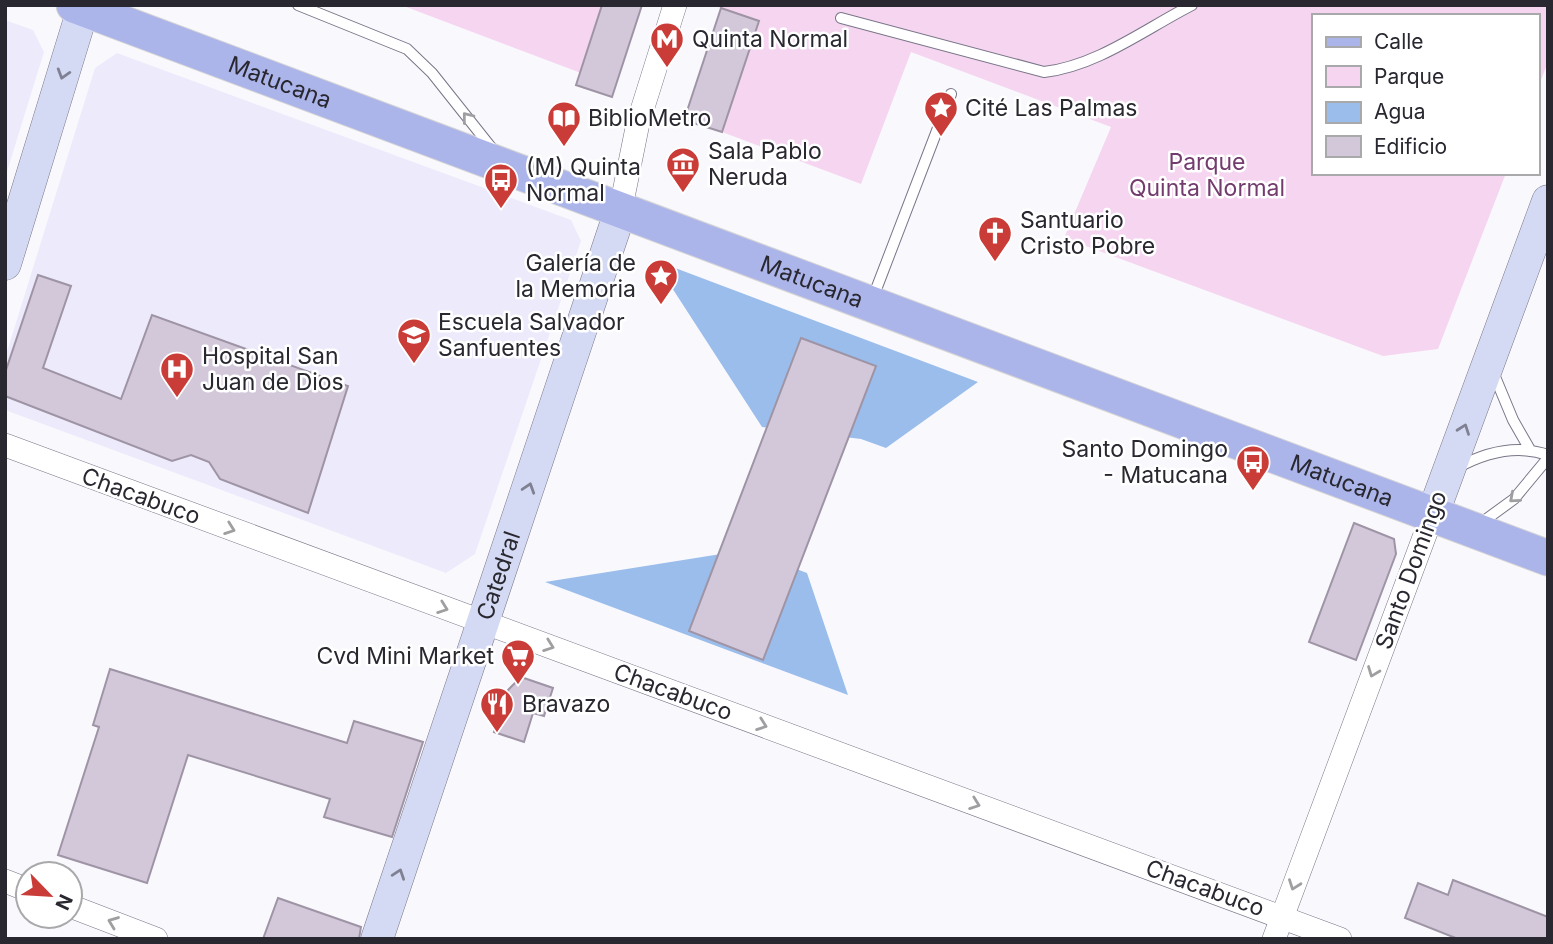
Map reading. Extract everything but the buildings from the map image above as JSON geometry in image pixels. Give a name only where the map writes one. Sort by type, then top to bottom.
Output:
[{"type":"main road","name":"Matucana","points":[[79,7],[870,306],[1548,558]]},
{"type":"main road","points":[[5,264],[79,7]]},
{"type":"main road","name":"Santo Domingo","points":[[1432,516],[1548,201]]},
{"type":"main road","name":"Catedral","points":[[377,939],[485,623],[620,212]]},
{"type":"street","points":[[620,212],[638,123],[675,5]]},
{"type":"street","name":"Chacabuco","points":[[5,445],[1340,939]]},
{"type":"street","name":"Santo Domingo","points":[[1274,939],[1432,516]]},
{"type":"street","points":[[84,911],[156,939]]},
{"type":"lane","points":[[298,5],[373,33],[407,49],[432,73],[509,170]]},
{"type":"lane","points":[[841,18],[1044,72],[1073,67],[1091,59],[1192,5]]},
{"type":"lane","points":[[870,306],[951,94]]},
{"type":"lane","points":[[1489,360],[1508,410],[1529,449]]},
{"type":"lane","points":[[1447,474],[1482,457],[1529,449],[1548,456],[1514,499],[1472,530]]},
{"type":"shaded area","points":[[5,20],[33,30],[44,52],[5,178]]},
{"type":"shaded area","points":[[117,53],[571,220],[581,241],[475,554],[446,573],[5,410],[5,358],[95,68]]},
{"type":"green space","points":[[401,5],[602,5],[581,73]]},
{"type":"green space","name":"Parque Quinta Normal","points":[[712,5],[1548,5],[1548,62],[1539,85],[1539,14],[1312,14],[1312,175],[1505,175],[1438,349],[1383,356],[1064,238],[1111,127],[911,52],[861,184],[722,132],[758,21]]},
{"type":"water","points":[[654,260],[978,382],[886,448],[861,439],[762,427]]},
{"type":"water","points":[[746,550],[807,573],[848,695],[545,582]]},
{"type":"place","name":"Quinta Normal","points":[[667,69]]},
{"type":"place","name":"Cité Las Palmas","points":[[941,138]]},
{"type":"place","name":"BiblioMetro","points":[[564,148]]},
{"type":"place","name":"Sala Pablo Neruda","points":[[683,194]]},
{"type":"place","name":"(M) Quinta Normal","points":[[501,210]]},
{"type":"place","name":"Santuario Cristo Pobre","points":[[995,263]]},
{"type":"place","name":"Galería de la Memoria","points":[[661,306]]},
{"type":"place","name":"Escuela Salvador Sanfuentes","points":[[414,365]]},
{"type":"place","name":"Hospital San Juan de Dios","points":[[177,399]]},
{"type":"place","name":"Santo Domingo - Matucana","points":[[1253,492]]},
{"type":"place","name":"Cvd Mini Market","points":[[518,686]]},
{"type":"place","name":"Bravazo","points":[[497,734]]}]
